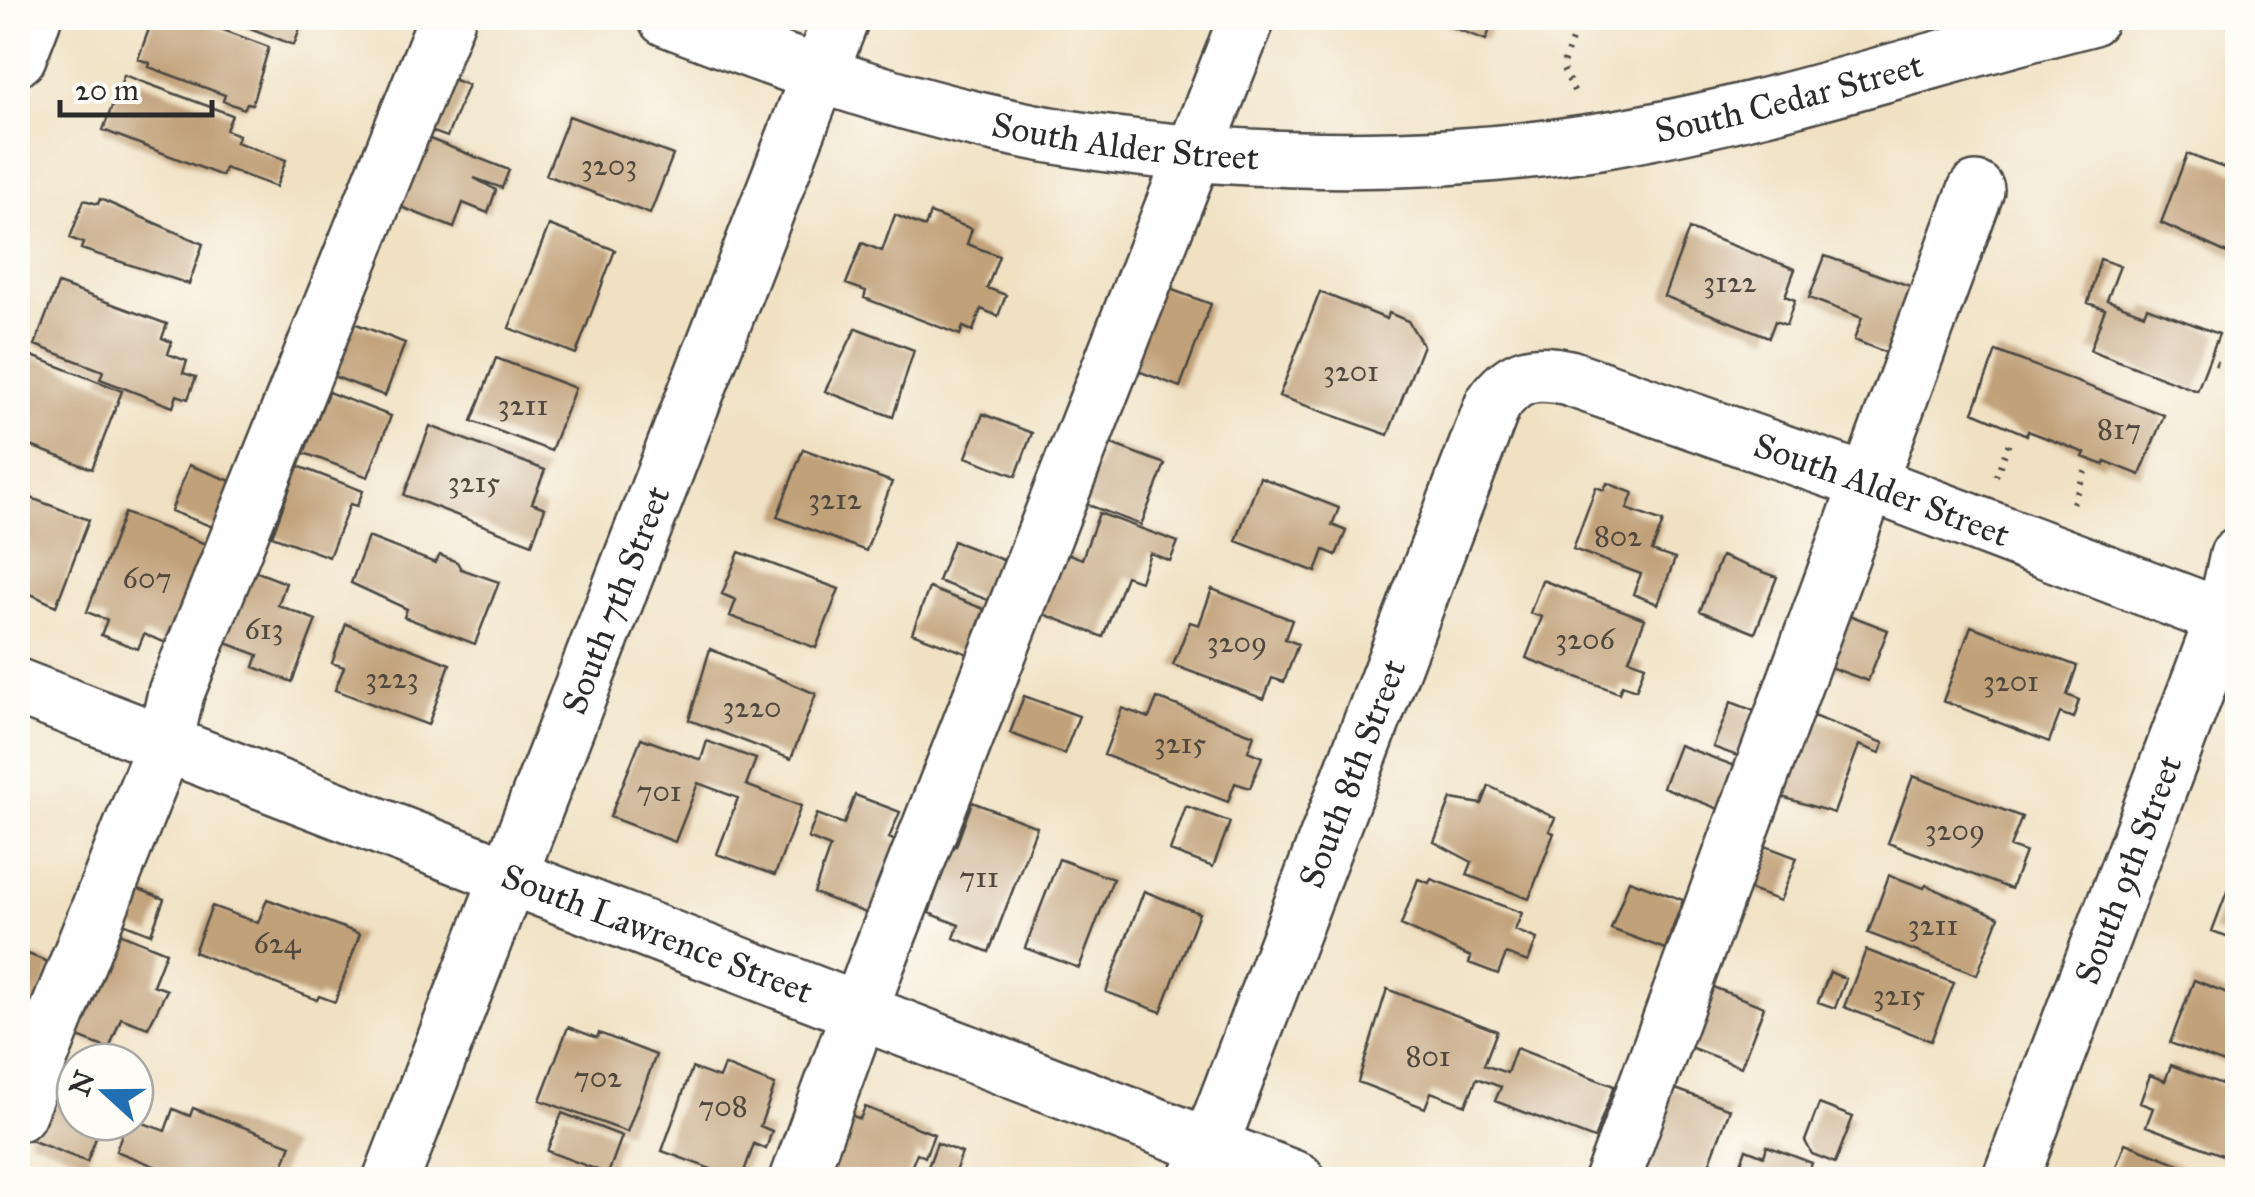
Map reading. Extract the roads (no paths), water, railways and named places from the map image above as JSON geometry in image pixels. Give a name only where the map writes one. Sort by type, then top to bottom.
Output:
[{"type":"street","points":[[18,1113],[165,744],[176,693],[448,18]]},
{"type":"street","name":"South Alder Street","points":[[666,18],[818,76],[984,122],[1195,152],[1316,160],[1502,154],[1600,140]]},
{"type":"street","name":"South 7th Street","points":[[390,1180],[841,18]]},
{"type":"street","points":[[798,1180],[863,1011],[877,963],[1247,18]]},
{"type":"street","name":"South Cedar Street","points":[[1600,140],[1851,84],[2090,18]]},
{"type":"street","points":[[1612,1180],[1976,190]]},
{"type":"street","name":"South Alder Street","points":[[1520,376],[1542,372],[1568,378],[1866,482],[2231,620]]},
{"type":"street","name":"South 8th Street","points":[[1204,1163],[1493,404],[1520,376]]},
{"type":"street","name":"South 9th Street","points":[[2010,1180],[2231,620],[2238,555]]},
{"type":"street","name":"South Lawrence Street","points":[[18,687],[863,1011],[1204,1163],[1297,1180]]}]
